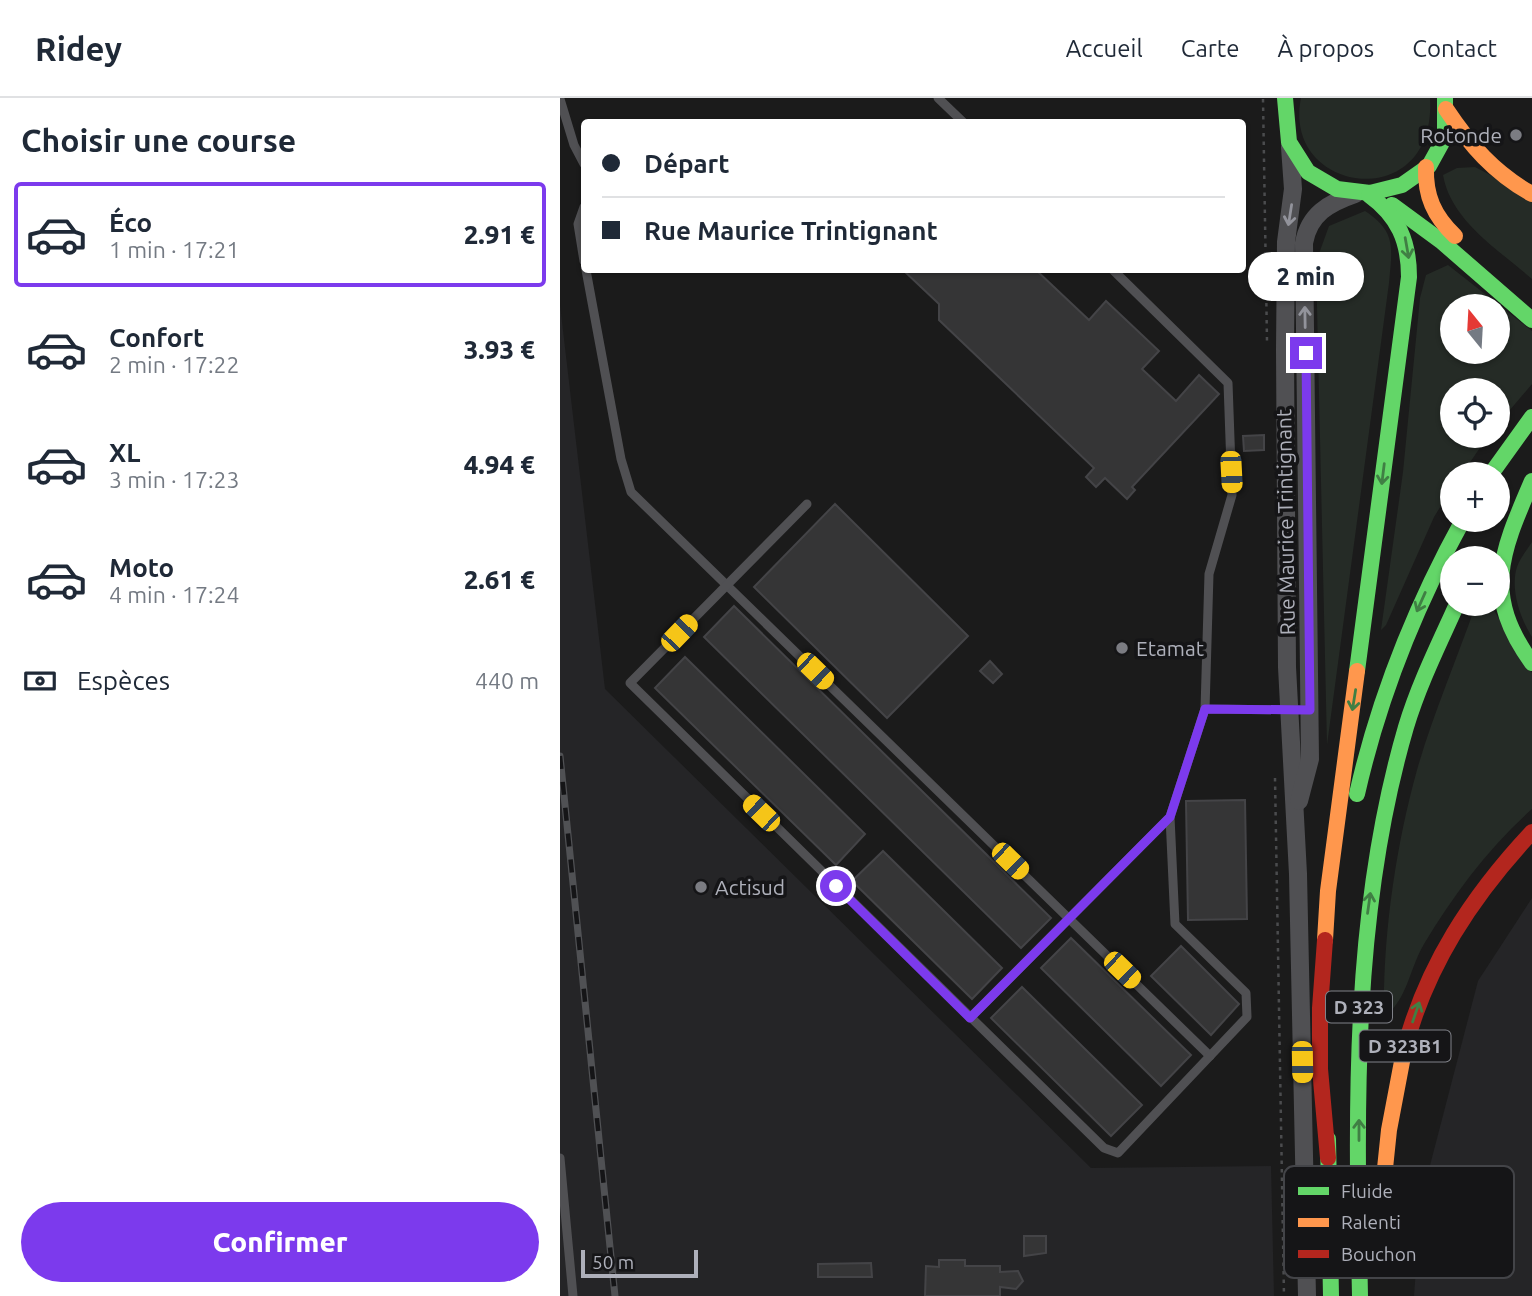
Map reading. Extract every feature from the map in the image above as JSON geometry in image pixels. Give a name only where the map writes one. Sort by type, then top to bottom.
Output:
[{"type":"main road","points":[[1285,98],[1283,120],[1290,147],[1306,170],[1328,187],[1362,195],[1410,216],[1532,320]]},
{"type":"main road","points":[[1362,195],[1390,191],[1410,181],[1426,167],[1441,140],[1446,101]]},
{"type":"main road","points":[[1446,101],[1478,156],[1532,194]]},
{"type":"main road","points":[[1426,167],[1426,194],[1438,218],[1532,303]]},
{"type":"main road","points":[[1328,1158],[1320,1069],[1320,1008],[1328,891],[1409,277],[1404,232],[1388,208],[1362,195]]},
{"type":"main road","points":[[1500,462],[1532,417]]},
{"type":"main road","points":[[1510,510],[1532,479]]},
{"type":"main road","points":[[1532,479],[1511,528],[1501,562],[1500,589],[1508,627],[1516,643],[1532,663]]},
{"type":"main road","name":"D 323","points":[[1328,1166],[1336,941],[1344,873],[1362,771],[1398,652],[1456,532]]},
{"type":"main road","name":"D 323","points":[[1360,1166],[1359,1010],[1368,905],[1388,797],[1407,724],[1452,616]]},
{"type":"main road","name":"D 323B1","points":[[1385,1166],[1396,1084],[1424,989],[1455,925],[1499,867],[1532,832]]},
{"type":"main road","name":"D 323","points":[[1331,1278],[1331,1296]]},
{"type":"main road","name":"D 323","points":[[1360,1278],[1360,1296]]},
{"type":"main road","name":"D 323B1","points":[[1372,1296],[1374,1278]]},
{"type":"street","name":"Rue Maurice Trintignant","points":[[1290,147],[1293,189],[1286,242],[1285,349],[1289,710],[1297,874],[1304,1166]]},
{"type":"street","name":"Rue Maurice Trintignant","points":[[1297,874],[1299,801],[1310,759],[1304,243],[1306,231],[1319,212],[1330,203],[1362,195]]},
{"type":"street","name":"Rue Maurice Trintignant","points":[[1307,1278],[1307,1296]]},
{"type":"lane","points":[[938,98],[960,119]]},
{"type":"lane","points":[[560,99],[574,145],[581,158]]},
{"type":"lane","points":[[581,216],[578,224],[581,242]]},
{"type":"lane","points":[[587,273],[621,459],[631,492],[1209,1056]]},
{"type":"lane","points":[[807,504],[630,683],[1104,1148],[1118,1153],[1247,1017],[1246,993],[1175,924],[1170,817],[1205,709],[1209,574],[1232,495],[1228,383],[1115,273]]},
{"type":"lane","points":[[1205,709],[1310,710]]},
{"type":"lane","points":[[970,1018],[1170,817]]},
{"type":"lane","points":[[560,1158],[573,1296]]},
{"type":"shaded area","points":[[1301,98],[1430,98],[1426,136],[1410,161],[1387,175],[1361,179],[1335,172],[1314,156],[1301,131]]},
{"type":"shaded area","points":[[1475,167],[1532,197],[1532,279],[1478,233],[1456,207],[1443,175],[1457,168]]},
{"type":"shaded area","points":[[1365,211],[1383,226],[1390,242],[1391,260],[1327,745],[1316,262],[1329,226]]},
{"type":"shaded area","points":[[1448,265],[1485,294],[1440,294],[1440,364],[1510,364],[1510,314],[1532,331],[1532,384],[1510,410],[1510,378],[1440,378],[1440,448],[1480,448],[1470,462],[1440,462],[1440,507],[1386,625],[1381,630],[1403,472],[1420,298],[1426,275]]},
{"type":"shaded area","points":[[560,305],[605,689],[1091,1168],[1271,1166],[1274,1296],[560,1296]]},
{"type":"shaded area","points":[[1532,542],[1532,637],[1520,612],[1515,576],[1518,564]]},
{"type":"shaded area","points":[[1472,616],[1497,616],[1532,673],[1532,809],[1501,839],[1460,889],[1424,944],[1397,1004],[1391,1011],[1384,1012],[1388,921],[1397,859],[1417,770]]},
{"type":"shaded area","points":[[1532,898],[1532,1296],[1414,1296],[1415,1278],[1514,1278],[1514,1166],[1430,1166],[1478,981]]},
{"type":"building","points":[[906,273],[1039,273],[1089,320],[1106,301],[1159,351],[1142,369],[1176,401],[1199,375],[1219,394],[1132,487],[1135,490],[1127,499],[1105,478],[1096,487],[1086,477],[1094,468],[939,320],[939,304]]},
{"type":"building","points":[[1264,435],[1264,450],[1244,451],[1243,436]]},
{"type":"building","points":[[835,504],[968,636],[887,718],[754,587]]},
{"type":"building","points":[[734,606],[1051,918],[1021,948],[704,637]]},
{"type":"building","points":[[685,657],[865,834],[836,865],[655,688]]},
{"type":"building","points":[[990,661],[1002,674],[993,683],[980,671]]},
{"type":"building","points":[[1245,800],[1247,919],[1188,920],[1186,801]]},
{"type":"building","points":[[883,851],[1002,968],[972,999],[852,881]]},
{"type":"building","points":[[1071,938],[1191,1055],[1161,1086],[1041,968]]},
{"type":"building","points":[[1181,946],[1239,1004],[1211,1035],[1151,976]]},
{"type":"building","points":[[1022,987],[1142,1105],[1111,1136],[991,1018]]},
{"type":"building","points":[[1024,1236],[1046,1236],[1046,1253],[1024,1256]]},
{"type":"building","points":[[939,1260],[965,1260],[965,1266],[1000,1266],[1000,1272],[1018,1271],[1023,1281],[1016,1289],[1000,1287],[1000,1296],[925,1296],[926,1266],[939,1267]]},
{"type":"building","points":[[871,1263],[872,1277],[818,1277],[818,1264]]},
{"type":"railway","points":[[560,756],[615,1296]]},
{"type":"traffic: fast","points":[[1285,98],[1289,142],[1308,172],[1337,189],[1370,193],[1402,185],[1429,166],[1445,137],[1445,98]]},
{"type":"traffic: fast","points":[[1357,671],[1409,277],[1407,252],[1400,230],[1387,212],[1369,195]]},
{"type":"traffic: fast","points":[[1392,205],[1441,241],[1532,320]]},
{"type":"traffic: fast","points":[[1500,462],[1532,417]]},
{"type":"traffic: fast","points":[[1532,481],[1512,530],[1502,573],[1502,594],[1507,616],[1516,638],[1532,663]]},
{"type":"traffic: fast","points":[[1357,794],[1376,722],[1400,653],[1429,586],[1457,532]]},
{"type":"traffic: fast","points":[[1358,1166],[1361,1009],[1375,867],[1388,796],[1406,727],[1423,680],[1452,616]]},
{"type":"traffic: fast","points":[[1328,1139],[1329,1166]]},
{"type":"traffic: fast","points":[[1331,1278],[1331,1296]]},
{"type":"traffic: fast","points":[[1360,1278],[1360,1296]]},
{"type":"traffic: slow","points":[[1446,109],[1464,135],[1494,167],[1532,194]]},
{"type":"traffic: slow","points":[[1426,167],[1427,187],[1432,205],[1441,221],[1455,236]]},
{"type":"traffic: slow","points":[[1325,940],[1328,891],[1357,671]]},
{"type":"traffic: slow","points":[[1385,1166],[1404,1051]]},
{"type":"traffic: jam","points":[[1404,1051],[1413,1020],[1438,961],[1471,907],[1532,832]]},
{"type":"traffic: jam","points":[[1325,940],[1320,1008],[1320,1069],[1328,1158]]},
{"type":"place","name":"Rotonde","points":[[1516,135]]},
{"type":"place","name":"Etamat","points":[[1122,648]]},
{"type":"place","name":"Actisud","points":[[701,887]]},
{"type":"route","points":[[836,886],[970,1018],[1170,817],[1205,709],[1310,710],[1306,353]]}]
